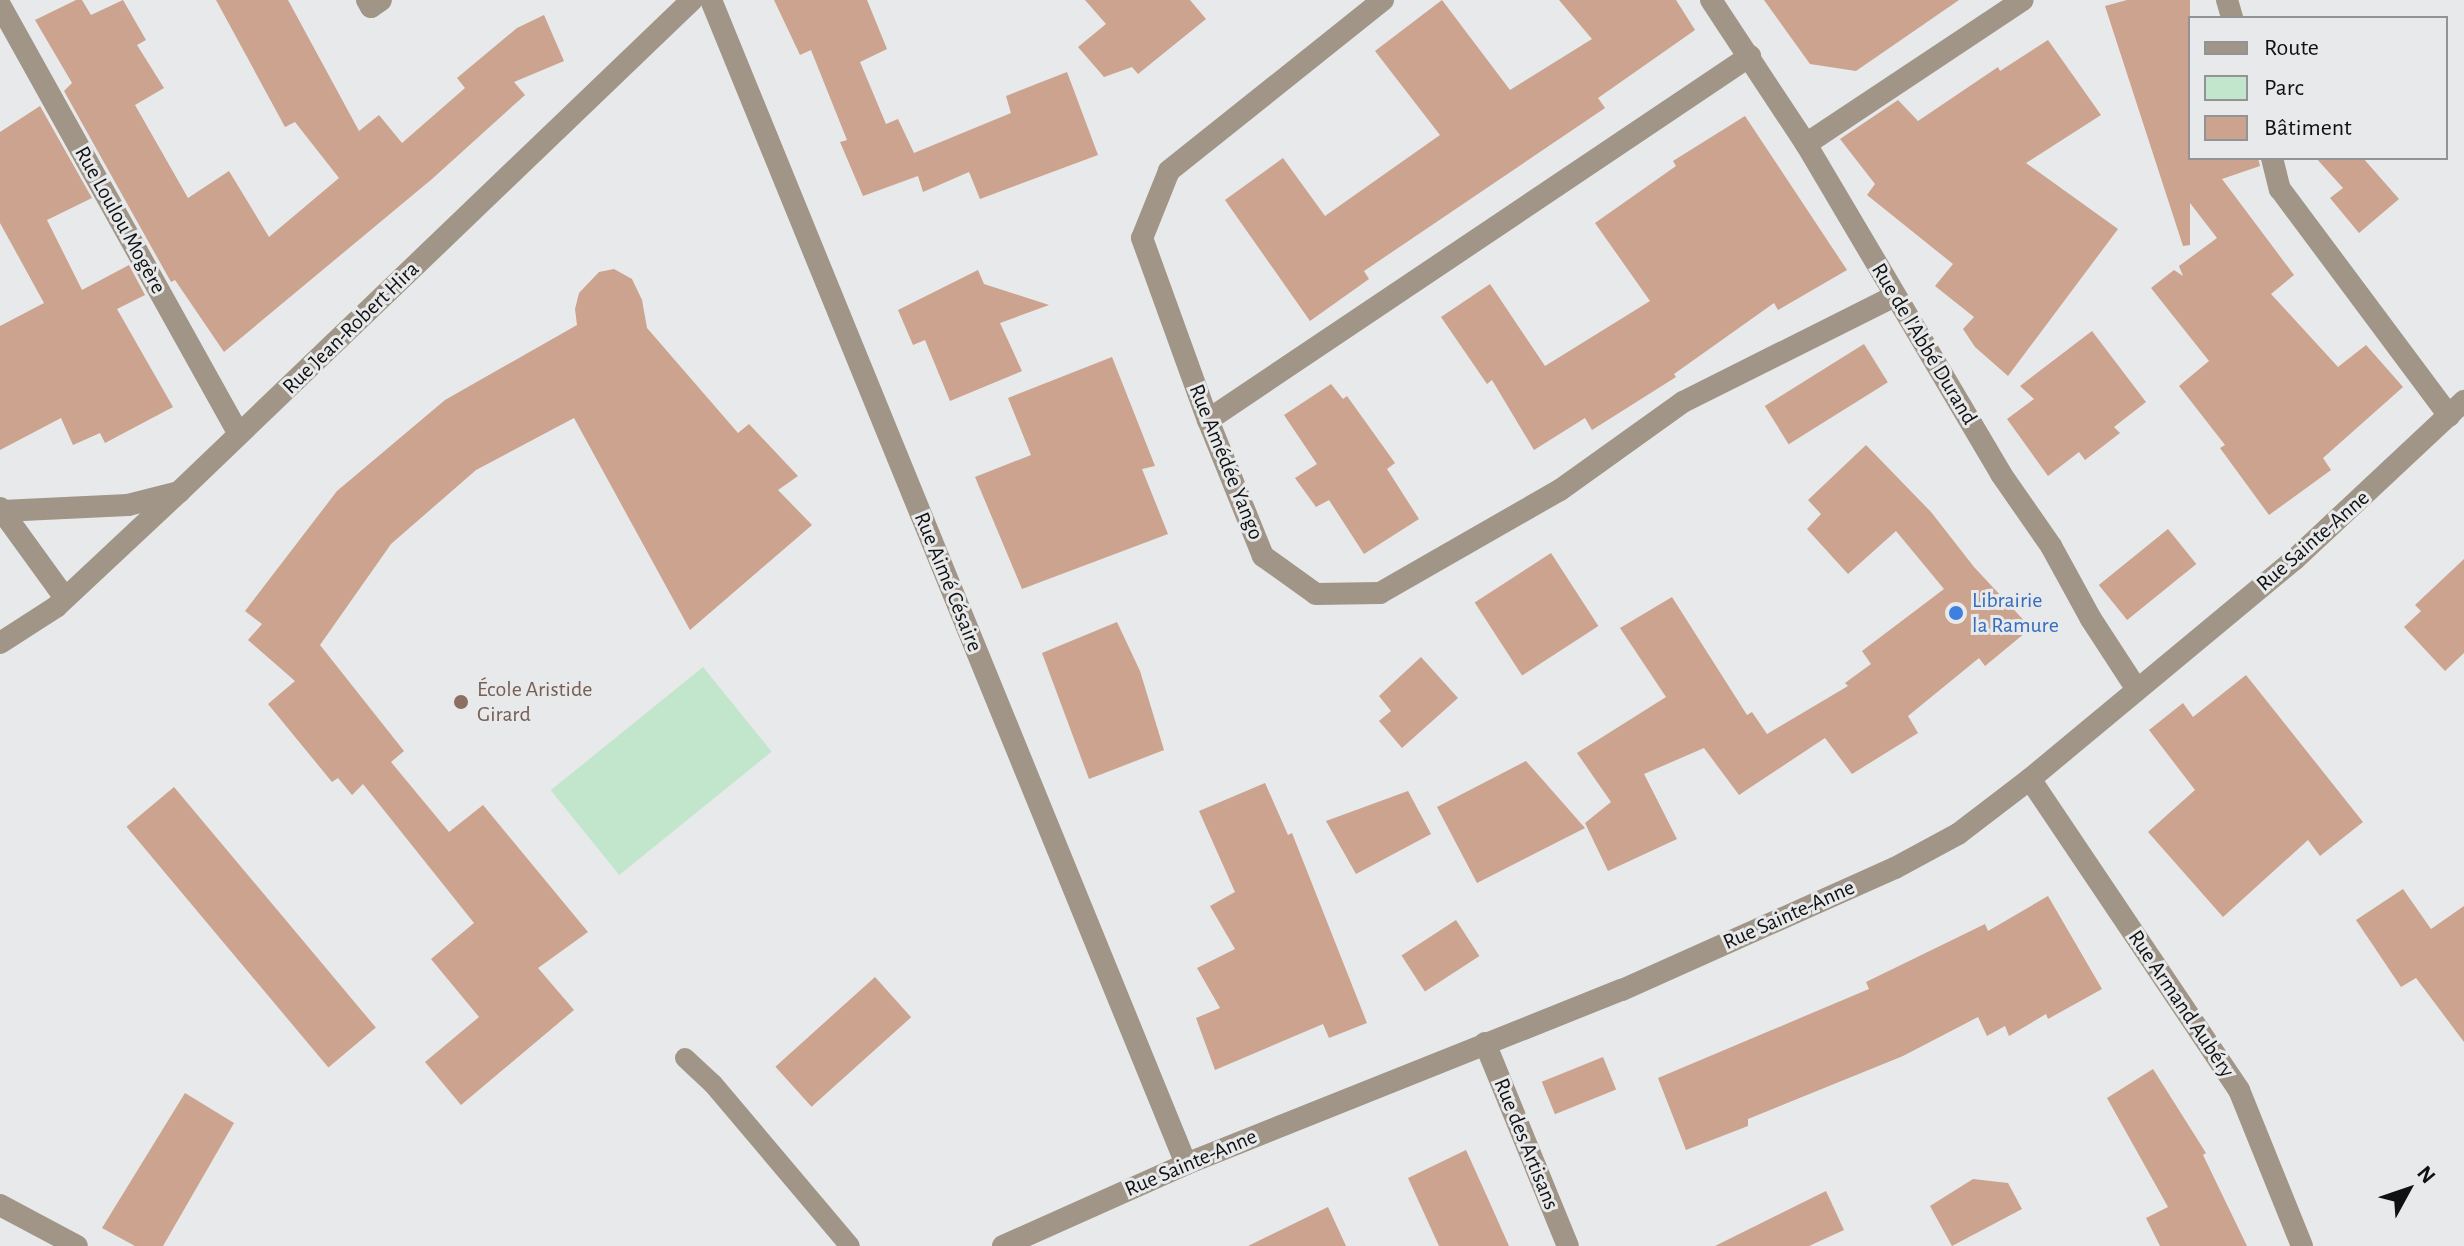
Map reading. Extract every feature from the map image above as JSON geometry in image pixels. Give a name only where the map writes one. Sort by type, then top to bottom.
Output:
[{"type":"street","points":[[367,0],[371,7],[381,0]]},
{"type":"street","name":"Rue Jean-Robert Hira","points":[[0,643],[65,598],[692,0]]},
{"type":"street","name":"Rue Aimé Césaire","points":[[711,0],[1186,1164]]},
{"type":"street","name":"Rue Amédée Yango","points":[[1383,0],[1169,171],[1142,238],[1208,420],[1263,556],[1316,594],[1380,593],[1560,490],[1683,402],[1895,296]]},
{"type":"street","name":"Rue de l'Abbé Durand","points":[[1711,0],[1806,144],[2001,474],[2051,546],[2091,619],[2136,688]]},
{"type":"street","points":[[1806,144],[2023,0]]},
{"type":"street","name":"Rue Loulou Mogère","points":[[0,5],[239,434]]},
{"type":"street","points":[[1208,420],[1750,56]]},
{"type":"street","points":[[2273,160],[2280,189],[2456,409]]},
{"type":"street","name":"Rue Sainte-Anne","points":[[1003,1246],[1186,1164],[1622,990],[1895,868],[1958,834],[2030,779],[2294,560],[2456,409]]},
{"type":"street","points":[[1,510],[128,505],[179,492]]},
{"type":"street","points":[[1,510],[65,598]]},
{"type":"street","name":"Rue Armand Aubéry","points":[[2030,779],[2239,1090],[2302,1246]]},
{"type":"street","name":"Rue des Artisans","points":[[1485,1043],[1568,1246]]},
{"type":"street","points":[[0,1205],[77,1246]]},
{"type":"lane","points":[[685,1058],[713,1084],[850,1246]]},
{"type":"green space","points":[[703,667],[772,752],[619,875],[551,790]]},
{"type":"building","points":[[82,0],[91,15],[123,0],[146,40],[137,45],[164,88],[135,105],[188,198],[229,171],[269,237],[339,178],[295,122],[285,127],[216,0],[288,0],[359,131],[379,115],[402,143],[465,88],[457,78],[517,28],[544,15],[564,61],[514,82],[525,95],[432,179],[224,352],[175,280],[171,282],[64,91],[72,83],[35,20]]},
{"type":"building","points":[[774,0],[867,0],[887,49],[860,62],[886,124],[898,119],[914,153],[1011,113],[1006,96],[1067,72],[1098,155],[980,199],[969,172],[923,192],[918,176],[863,196],[840,142],[847,140],[811,50],[800,55]]},
{"type":"building","points":[[1085,0],[1190,0],[1206,19],[1138,74],[1132,67],[1104,77],[1078,47],[1106,24]]},
{"type":"building","points":[[1442,0],[1510,90],[1592,39],[1559,0],[1676,0],[1695,30],[1598,98],[1605,108],[1364,271],[1369,279],[1310,321],[1225,200],[1283,158],[1325,216],[1440,135],[1375,51]]},
{"type":"building","points":[[1764,0],[1959,0],[1856,71],[1810,64]]},
{"type":"building","points":[[2127,0],[2190,0],[2188,160],[2258,160],[2260,166],[2222,179],[2294,275],[2271,294],[2338,367],[2366,345],[2403,387],[2323,458],[2331,470],[2269,515],[2220,448],[2225,445],[2179,386],[2209,361],[2151,288],[2174,270],[2183,276],[2179,266],[2217,238],[2190,203],[2190,245],[2183,246],[2105,6]]},
{"type":"building","points":[[2048,40],[2101,115],[2026,163],[2118,229],[2008,376],[1975,347],[1963,329],[1974,317],[1935,286],[1953,264],[1867,195],[1875,184],[1840,139],[1898,100],[1918,121],[1998,67],[2000,71]]},
{"type":"building","points":[[40,106],[92,198],[47,220],[82,290],[129,265],[145,295],[117,309],[173,407],[105,443],[100,433],[73,445],[61,418],[0,450],[0,326],[44,303],[0,223],[0,132]]},
{"type":"building","points":[[1745,116],[1847,270],[1778,310],[1774,303],[1674,374],[1676,377],[1592,430],[1585,418],[1534,450],[1492,380],[1487,384],[1441,317],[1490,284],[1545,366],[1650,301],[1595,223],[1676,166],[1673,161]]},
{"type":"building","points":[[2318,160],[2365,160],[2399,199],[2359,233],[2330,198],[2343,188]]},
{"type":"building","points":[[614,269],[632,279],[642,300],[647,328],[738,433],[749,424],[798,476],[778,490],[812,525],[690,630],[574,418],[476,470],[391,544],[320,645],[404,751],[391,762],[449,832],[483,805],[588,932],[538,968],[574,1010],[461,1105],[425,1062],[479,1017],[431,959],[474,923],[363,784],[352,795],[338,778],[332,782],[268,704],[295,681],[248,640],[262,624],[245,611],[337,491],[445,400],[577,325],[575,309],[579,293],[599,272]]},
{"type":"building","points":[[978,270],[984,284],[1049,305],[1000,323],[1022,371],[950,401],[925,340],[913,345],[898,310]]},
{"type":"building","points":[[2092,331],[2146,402],[2114,427],[2120,433],[2085,460],[2079,452],[2048,476],[2007,419],[2034,399],[2020,386]]},
{"type":"building","points":[[1864,344],[1888,382],[1789,444],[1765,406]]},
{"type":"building","points":[[1112,357],[1155,466],[1142,469],[1168,534],[1022,589],[975,477],[1031,455],[1008,398]]},
{"type":"building","points":[[1331,384],[1343,399],[1347,396],[1395,463],[1387,469],[1419,519],[1364,554],[1329,500],[1316,507],[1295,478],[1317,464],[1284,415]]},
{"type":"building","points":[[1866,445],[1931,512],[1974,567],[2031,628],[1985,666],[1979,658],[1908,716],[1918,733],[1852,774],[1825,738],[1739,795],[1704,748],[1644,774],[1677,839],[1608,871],[1585,823],[1611,802],[1577,753],[1666,697],[1620,628],[1672,597],[1747,715],[1752,712],[1767,734],[1848,686],[1845,683],[1871,664],[1862,651],[1944,589],[1896,531],[1848,574],[1807,529],[1821,514],[1808,500]]},
{"type":"building","points":[[2168,529],[2196,564],[2127,620],[2099,585]]},
{"type":"building","points":[[1551,553],[1598,626],[1522,676],[1475,603]]},
{"type":"building","points":[[2464,559],[2464,653],[2445,671],[2404,627],[2421,611],[2415,605]]},
{"type":"building","points":[[1117,622],[1140,671],[1164,750],[1089,779],[1042,653]]},
{"type":"building","points":[[1421,657],[1458,698],[1402,748],[1379,721],[1391,711],[1379,696]]},
{"type":"building","points":[[2246,675],[2363,822],[2320,856],[2308,840],[2223,917],[2148,832],[2195,790],[2149,730],[2183,703],[2193,717]]},
{"type":"building","points":[[1526,761],[1585,828],[1477,883],[1437,807]]},
{"type":"building","points":[[1265,783],[1288,835],[1292,833],[1367,1023],[1329,1038],[1323,1024],[1215,1070],[1196,1018],[1220,1008],[1197,968],[1235,949],[1210,906],[1235,892],[1199,811]]},
{"type":"building","points":[[174,787],[376,1028],[328,1067],[127,827]]},
{"type":"building","points":[[1408,791],[1431,834],[1356,874],[1326,821]]},
{"type":"building","points":[[2403,889],[2431,929],[2464,906],[2464,1042],[2416,978],[2401,987],[2356,920]]},
{"type":"building","points":[[2048,896],[2102,989],[2048,1019],[2046,1014],[2009,1036],[2005,1026],[1987,1036],[1978,1017],[1903,1056],[1748,1119],[1748,1126],[1686,1150],[1658,1078],[1869,989],[1866,982],[1985,924],[1988,931]]},
{"type":"building","points":[[1456,920],[1479,956],[1425,991],[1401,955]]},
{"type":"building","points":[[875,977],[911,1017],[812,1107],[775,1067]]},
{"type":"building","points":[[1603,1057],[1616,1089],[1555,1114],[1542,1082]]},
{"type":"building","points":[[2153,1069],[2206,1153],[2203,1155],[2247,1246],[2160,1246],[2146,1218],[2168,1207],[2107,1098]]},
{"type":"building","points":[[185,1093],[234,1123],[163,1246],[135,1246],[102,1228]]},
{"type":"building","points":[[1466,1150],[1509,1246],[1439,1246],[1408,1178]]},
{"type":"building","points":[[1973,1179],[2008,1183],[2022,1209],[1952,1246],[1930,1206]]},
{"type":"building","points":[[1826,1191],[1844,1230],[1809,1246],[1715,1246]]},
{"type":"building","points":[[1328,1207],[1346,1246],[1248,1246]]},
{"type":"place","name":"Librairie la Ramure","points":[[1956,613]]},
{"type":"place","name":"École Aristide Girard","points":[[461,702]]}]
